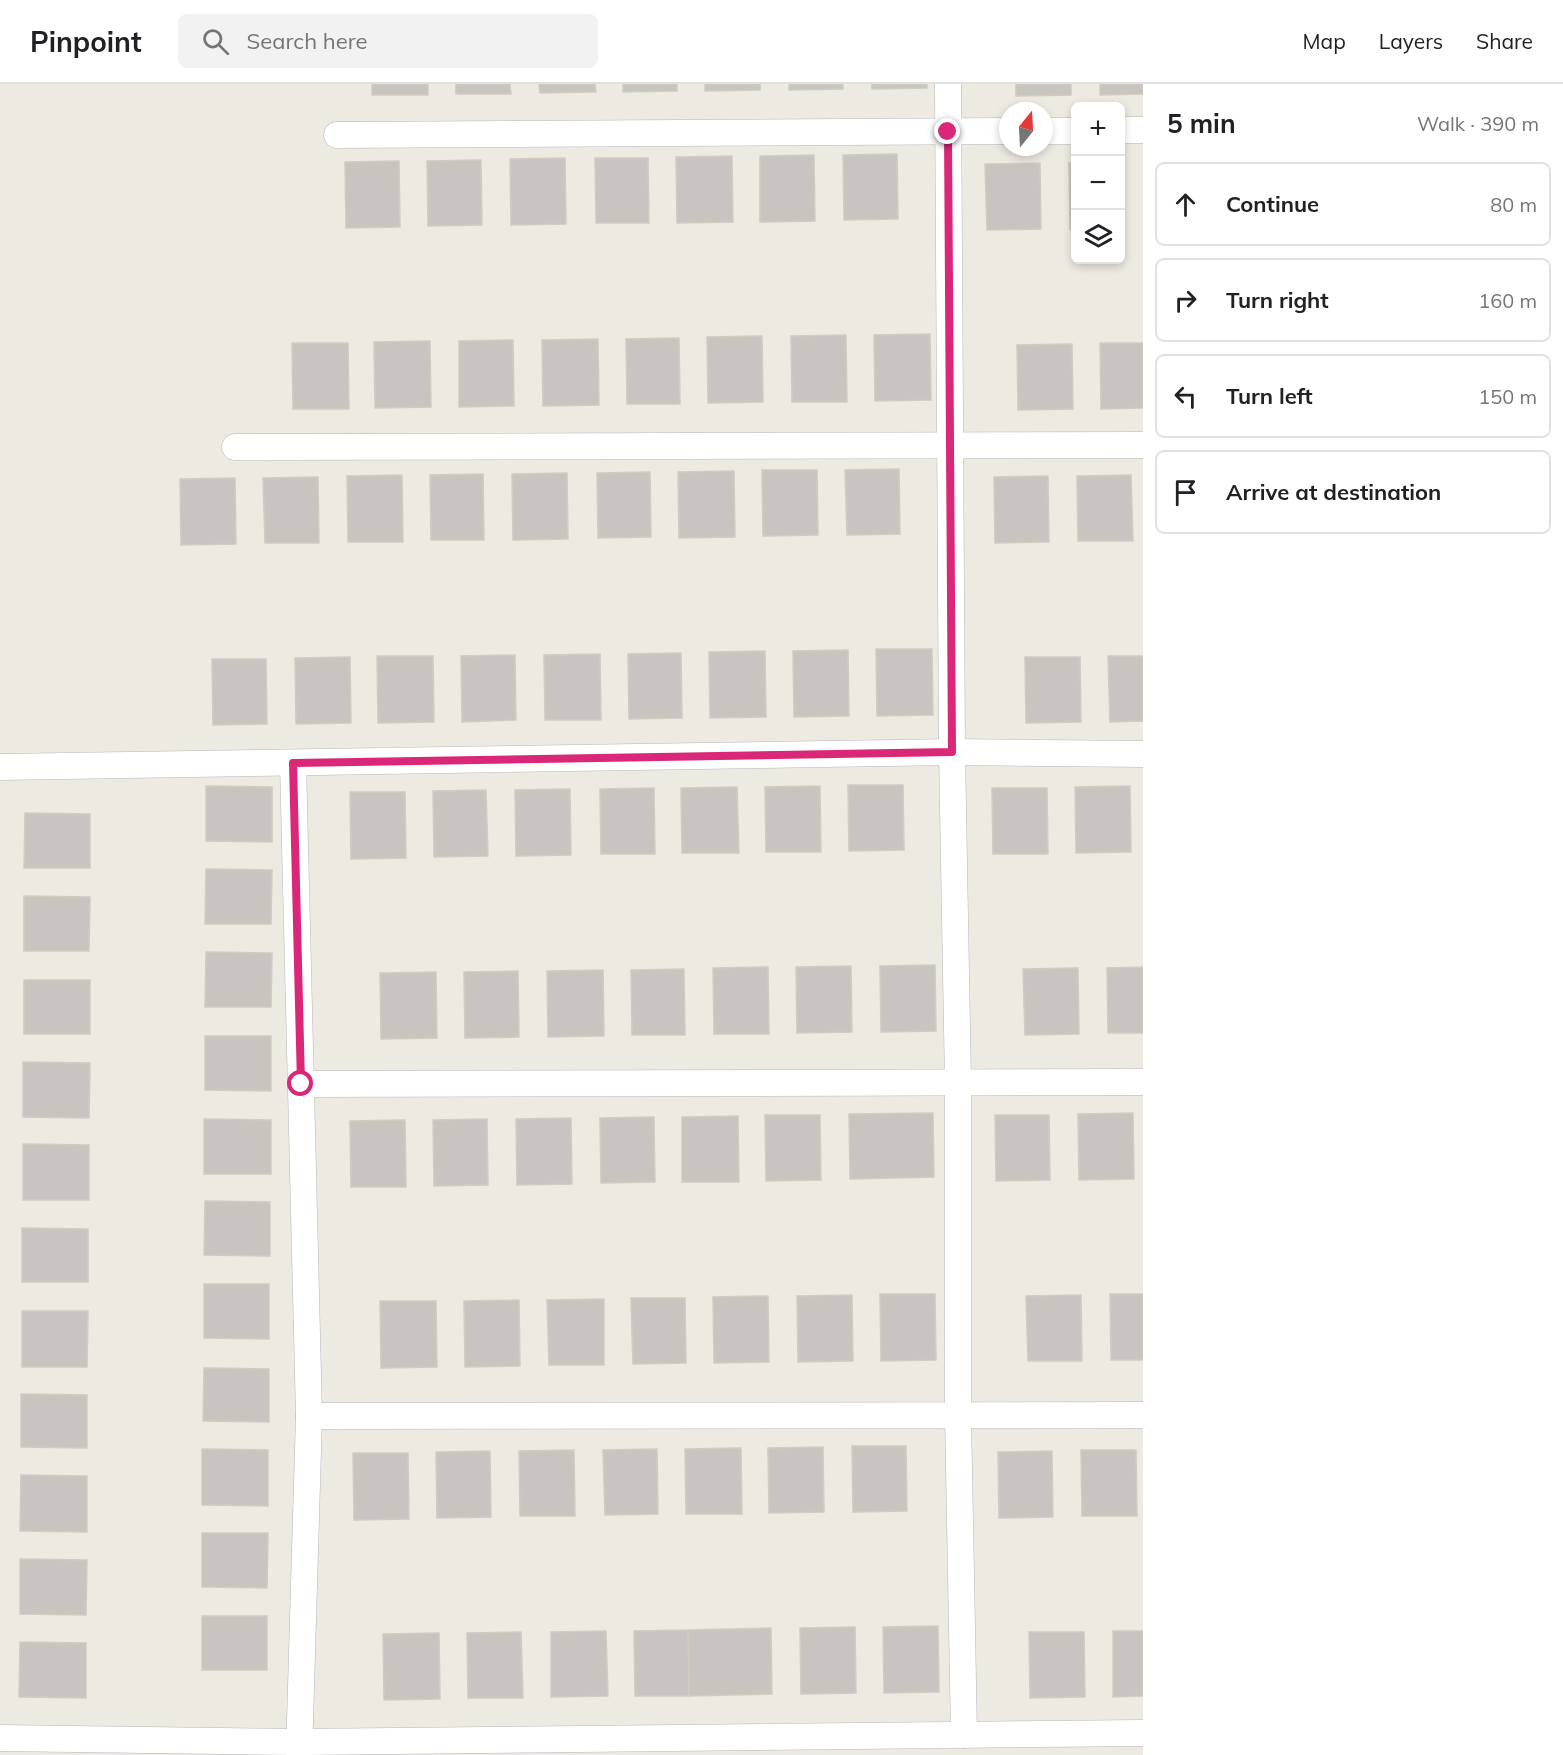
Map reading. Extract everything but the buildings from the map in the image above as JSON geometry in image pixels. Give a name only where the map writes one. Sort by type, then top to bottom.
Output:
[{"type":"street","points":[[948,84],[952,752],[958,1083],[958,1415],[964,1735]]},
{"type":"street","points":[[1053,131],[1071,130]]},
{"type":"street","points":[[1125,130],[1143,130]]},
{"type":"street","points":[[337,135],[999,131]]},
{"type":"street","points":[[235,447],[1143,446]]},
{"type":"street","points":[[0,767],[952,752],[1143,754]]},
{"type":"street","points":[[293,763],[309,1416],[299,1748]]},
{"type":"street","points":[[301,1084],[1143,1082]]},
{"type":"street","points":[[309,1416],[1143,1415]]},
{"type":"street","points":[[0,1738],[299,1748],[1143,1733]]},
{"type":"route","points":[[301,1084],[293,763],[952,752],[948,132]]}]
